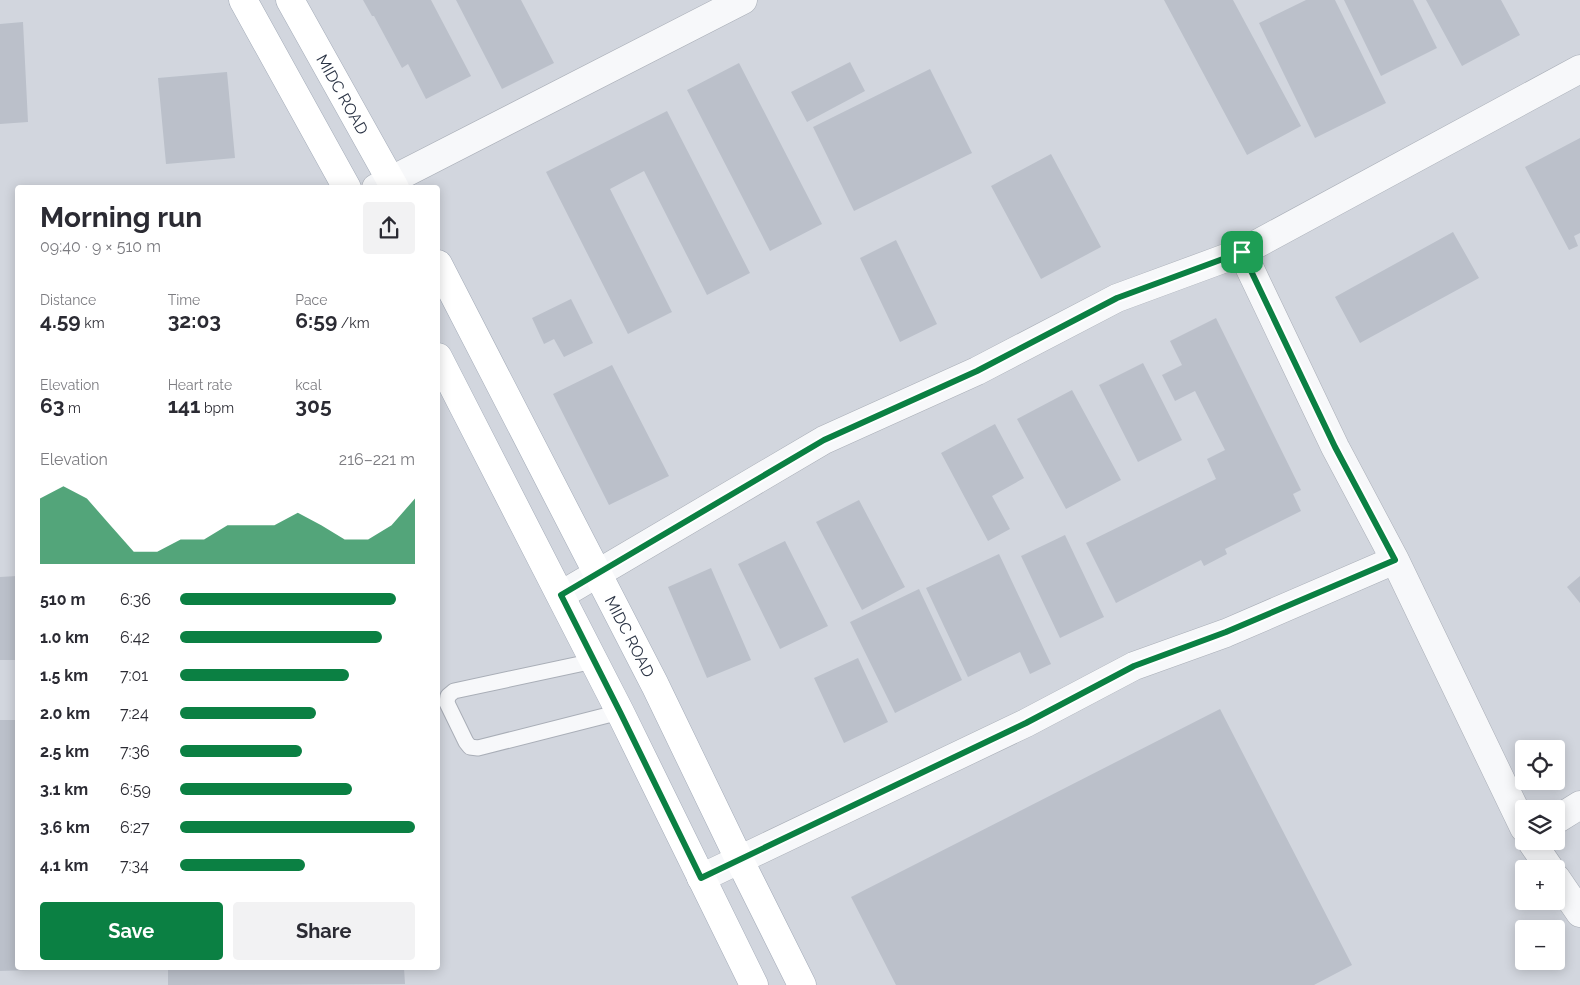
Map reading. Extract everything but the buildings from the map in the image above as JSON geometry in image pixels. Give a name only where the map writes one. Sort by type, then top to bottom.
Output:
[{"type":"main road","points":[[243,0],[345,185]]},
{"type":"main road","name":"MIDC ROAD","points":[[290,0],[387,185]]},
{"type":"main road","name":"MIDC ROAD","points":[[440,268],[598,573],[802,985]]},
{"type":"main road","points":[[440,362],[620,712],[754,985]]},
{"type":"street","points":[[387,185],[743,0]]},
{"type":"street","points":[[561,595],[824,440],[977,371],[1117,298],[1242,252],[1580,69]]},
{"type":"street","points":[[1242,252],[1335,447],[1395,560],[1515,809]]},
{"type":"street","points":[[701,878],[1026,723],[1134,666],[1226,632],[1395,560]]},
{"type":"street","points":[[1565,814],[1580,805]]},
{"type":"street","points":[[1565,891],[1580,913]]},
{"type":"lane","points":[[594,661],[454,690],[448,696],[447,703],[466,742],[470,747],[478,748],[620,712]]},
{"type":"shaded area","points":[[0,0],[1580,0],[1580,985],[0,985]]},
{"type":"route","points":[[1242,252],[1335,447],[1395,560],[1226,632],[1134,666],[1026,723],[701,878],[561,595],[824,440],[977,371],[1117,298],[1242,252]]}]
